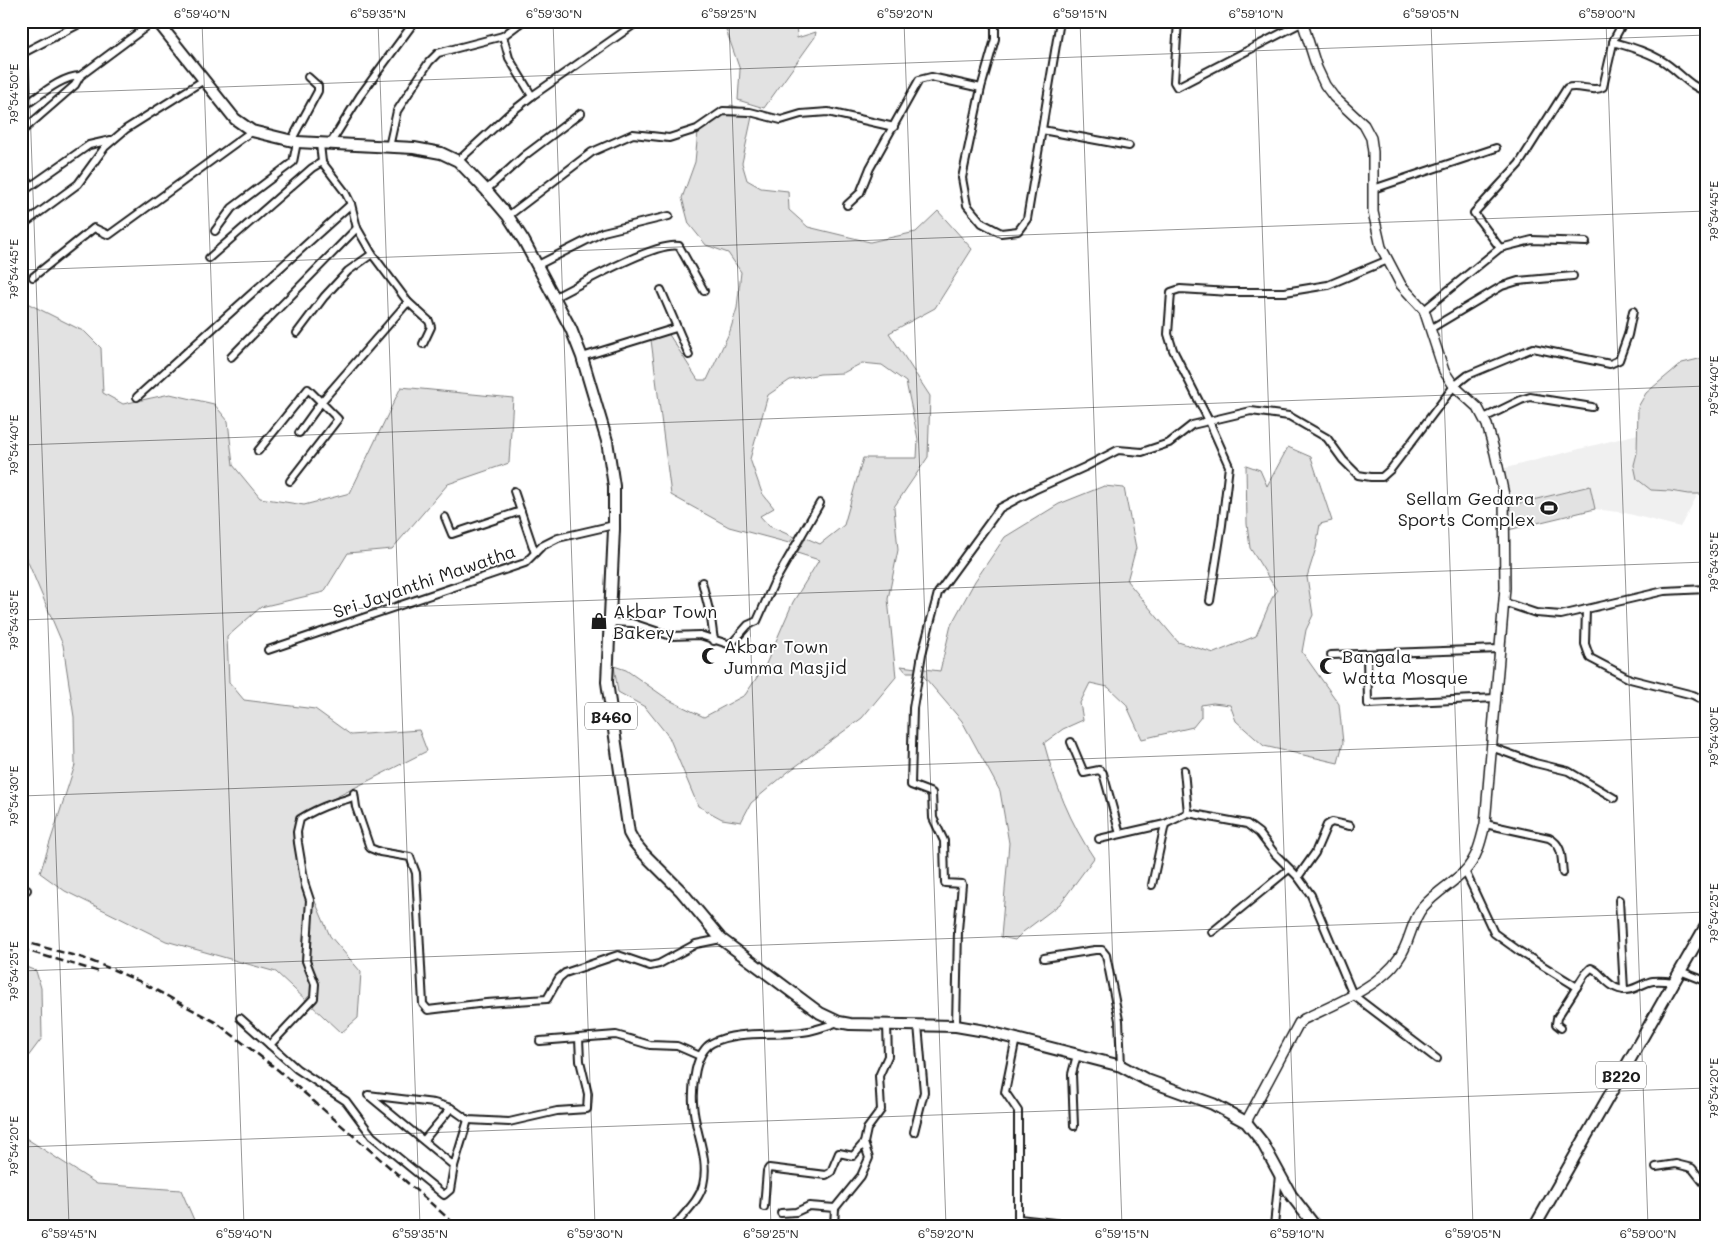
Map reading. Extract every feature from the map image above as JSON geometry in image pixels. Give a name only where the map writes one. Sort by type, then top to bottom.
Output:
[{"type":"main road","name":"B460","points":[[156,21],[234,119],[252,131],[294,141],[414,148],[441,153],[458,161],[508,216],[538,265],[572,329],[607,441],[614,486],[607,682],[629,832],[643,853],[681,891],[721,938],[797,997],[820,1013],[838,1022],[956,1026],[1016,1038],[1121,1066],[1147,1080],[1213,1104],[1246,1122],[1262,1142],[1291,1195],[1316,1226]]},
{"type":"main road","name":"B220","points":[[1535,1226],[1707,924]]},
{"type":"street","points":[[21,54],[85,21]]},
{"type":"street","points":[[21,132],[75,85],[80,76],[156,21]]},
{"type":"street","points":[[415,21],[325,144],[322,162],[345,192],[351,204],[357,228],[372,254],[408,302],[429,321],[432,327],[423,344]]},
{"type":"street","points":[[389,147],[397,111],[429,62],[438,53],[503,36],[523,21]]},
{"type":"street","points":[[458,161],[532,96],[639,21]]},
{"type":"street","points":[[994,21],[994,39],[981,88],[962,178],[967,205],[982,223],[1001,233],[1018,231],[1027,219],[1060,21]]},
{"type":"street","points":[[1178,21],[1174,82],[1177,87],[1302,22],[1316,21]]},
{"type":"street","points":[[1500,248],[1474,213],[1518,164],[1567,88],[1574,86],[1599,90],[1603,87],[1613,42],[1624,21]]},
{"type":"street","points":[[1246,1122],[1299,1023],[1353,994],[1381,977],[1390,969],[1399,958],[1421,909],[1429,900],[1465,871],[1477,852],[1484,824],[1505,588],[1504,495],[1495,453],[1484,418],[1478,408],[1454,386],[1444,371],[1424,310],[1401,285],[1381,247],[1373,212],[1373,152],[1368,130],[1334,97],[1325,85],[1317,68],[1302,22]]},
{"type":"street","points":[[503,36],[509,58],[532,96]]},
{"type":"street","points":[[1613,42],[1647,52],[1663,61],[1687,82],[1707,92]]},
{"type":"street","points":[[21,108],[73,76],[80,76]]},
{"type":"street","points":[[847,206],[860,193],[870,168],[919,80],[931,77],[981,88]]},
{"type":"street","points":[[215,231],[232,208],[293,162],[294,141],[318,91],[318,86],[308,78]]},
{"type":"street","points":[[21,226],[78,184],[105,147],[126,129],[204,80]]},
{"type":"street","points":[[508,216],[592,152],[633,134],[668,138],[697,129],[723,111],[750,112],[781,120],[801,114],[828,112],[894,127]]},
{"type":"street","points":[[486,190],[524,156],[581,113]]},
{"type":"street","points":[[1042,130],[1129,146]]},
{"type":"street","points":[[33,277],[94,228],[109,235],[252,131]]},
{"type":"street","points":[[21,193],[89,145],[114,139]]},
{"type":"street","points":[[1373,189],[1496,148]]},
{"type":"street","points":[[209,258],[312,168],[322,162]]},
{"type":"street","points":[[137,397],[351,204]]},
{"type":"street","points":[[538,265],[602,232],[669,216]]},
{"type":"street","points":[[231,357],[357,228]]},
{"type":"street","points":[[1424,310],[1500,248],[1532,240],[1586,242]]},
{"type":"street","points":[[555,297],[643,253],[674,244],[679,246],[704,292]]},
{"type":"street","points":[[297,333],[324,297],[348,271],[372,254]]},
{"type":"street","points":[[1210,601],[1229,466],[1209,420],[1173,350],[1168,334],[1171,292],[1180,289],[1230,292],[1285,292],[1328,285],[1388,260]]},
{"type":"street","points":[[1430,329],[1502,286],[1518,281],[1573,276]]},
{"type":"street","points":[[662,290],[676,328],[689,355]]},
{"type":"street","points":[[299,433],[322,401],[408,302]]},
{"type":"street","points":[[956,1026],[958,930],[962,884],[945,883],[944,841],[933,818],[932,793],[911,785],[913,708],[922,654],[938,593],[1000,508],[1118,450],[1142,452],[1169,443],[1192,425],[1251,411],[1290,416],[1327,438],[1343,460],[1358,474],[1382,477],[1391,469],[1454,386],[1468,376],[1533,348],[1610,364],[1619,360],[1628,335],[1633,311]]},
{"type":"street","points":[[582,357],[676,328]]},
{"type":"street","points":[[258,451],[308,389],[322,401],[338,419],[290,481]]},
{"type":"street","points":[[1484,418],[1530,397],[1592,407]]},
{"type":"street","points":[[514,491],[535,553]]},
{"type":"street","points":[[609,622],[632,623],[670,636],[700,636],[728,644],[733,642],[748,625],[757,621],[774,582],[820,503]]},
{"type":"street","points":[[445,517],[452,534],[521,511]]},
{"type":"street","name":"Sri Jayanthi Mawatha","points":[[268,650],[525,563],[542,546],[558,538],[614,525]]},
{"type":"street","points":[[702,582],[711,618],[714,641]]},
{"type":"street","points":[[1503,602],[1536,613],[1561,615],[1664,591],[1707,589]]},
{"type":"street","points":[[1586,609],[1585,644],[1590,658],[1630,679],[1694,695],[1707,702]]},
{"type":"street","points":[[1331,655],[1500,649]]},
{"type":"street","points":[[1367,654],[1368,704],[1496,698]]},
{"type":"street","points":[[1071,742],[1084,773],[1099,770],[1103,773],[1120,834]]},
{"type":"street","points":[[1491,747],[1535,763],[1568,771],[1614,798]]},
{"type":"street","points":[[1184,770],[1188,813]]},
{"type":"street","points":[[270,1045],[314,998],[315,984],[306,961],[310,900],[305,884],[298,843],[297,832],[300,819],[312,811],[350,799],[354,795],[356,807],[370,848],[380,852],[410,857],[416,873],[423,1004],[428,1010],[486,1003],[547,999],[559,978],[565,973],[618,955],[650,966],[659,964],[696,944],[721,938]]},
{"type":"street","points":[[1098,838],[1165,824],[1188,813],[1247,824],[1259,833],[1275,854],[1298,877],[1311,895],[1353,994],[1437,1059]]},
{"type":"street","points":[[1298,877],[1315,853],[1327,825],[1332,822],[1350,826]]},
{"type":"street","points":[[1152,885],[1165,824]]},
{"type":"street","points":[[1484,824],[1549,838],[1556,842],[1560,846],[1563,873]]},
{"type":"street","points":[[1212,932],[1289,869]]},
{"type":"street","points":[[1465,871],[1494,933],[1519,952],[1577,987]]},
{"type":"street","points":[[1619,900],[1624,990]]},
{"type":"street","points":[[1044,958],[1095,950],[1102,950],[1106,955],[1119,1020],[1121,1066]]},
{"type":"street","points":[[1561,1028],[1555,1022],[1591,968],[1596,970],[1607,984],[1617,989],[1632,990],[1654,981],[1674,982]]},
{"type":"street","points":[[1680,971],[1703,980],[1707,984]]},
{"type":"street","points":[[240,1018],[297,1069],[346,1101],[372,1136],[444,1195],[450,1190],[454,1166],[468,1120]]},
{"type":"street","points":[[675,1226],[698,1198],[703,1185],[704,1159],[692,1104],[695,1076],[700,1056],[709,1044],[726,1038],[809,1031],[838,1022]]},
{"type":"street","points":[[834,1226],[835,1208],[861,1176],[868,1158],[864,1143],[867,1128],[881,1110],[879,1076],[888,1056],[887,1025]]},
{"type":"street","points":[[914,1132],[924,1092],[918,1025]]},
{"type":"street","points":[[540,1041],[616,1035],[650,1045],[677,1046],[700,1056]]},
{"type":"street","points":[[454,1166],[368,1095],[434,1103],[451,1108],[468,1120],[509,1122],[557,1111],[587,1109],[588,1094],[580,1061],[579,1038]]},
{"type":"street","points":[[1016,1038],[1005,1092],[1018,1111],[1018,1222],[1081,1226]]},
{"type":"street","points":[[1074,1126],[1072,1074],[1077,1054]]},
{"type":"street","points":[[424,1140],[451,1108]]},
{"type":"street","points":[[764,1207],[767,1171],[770,1168],[826,1175],[831,1172],[839,1153],[853,1156],[864,1143]]},
{"type":"street","points":[[1656,1167],[1676,1164],[1692,1168],[1707,1186]]},
{"type":"street","points":[[1274,1226],[1279,1172]]},
{"type":"street","points":[[781,1213],[796,1212],[809,1206],[835,1208]]},
{"type":"shaded area","points":[[723,21],[796,21],[797,38],[816,32],[815,37],[764,108],[738,100],[740,70]]},
{"type":"shaded area","points":[[731,105],[753,112],[742,163],[747,180],[761,188],[788,191],[789,210],[808,227],[870,242],[916,232],[938,211],[972,249],[935,308],[889,333],[930,396],[928,457],[894,507],[898,550],[888,599],[896,677],[862,718],[788,772],[751,803],[741,822],[722,819],[698,806],[669,737],[645,707],[618,692],[614,666],[626,670],[669,700],[704,717],[745,695],[766,664],[793,602],[819,560],[797,553],[806,538],[820,544],[844,525],[863,458],[917,458],[918,439],[906,382],[882,365],[862,363],[843,373],[820,374],[790,380],[768,395],[750,459],[762,493],[774,508],[760,516],[769,526],[794,537],[789,543],[729,527],[671,495],[651,340],[668,333],[698,380],[707,380],[730,331],[737,308],[741,272],[728,253],[706,245],[689,224],[682,198],[695,162],[698,131]]},
{"type":"shaded area","points":[[21,299],[85,332],[101,348],[103,393],[123,404],[170,394],[214,404],[228,421],[233,465],[260,498],[304,505],[350,493],[401,387],[513,398],[509,463],[448,484],[392,549],[348,553],[324,592],[261,607],[227,637],[229,682],[244,700],[315,709],[351,735],[419,730],[427,751],[307,812],[299,832],[305,878],[330,936],[361,972],[358,1018],[341,1033],[276,972],[166,941],[65,891],[40,873],[75,765],[74,717],[63,645],[25,555],[21,551]]},
{"type":"shaded area","points":[[1707,357],[1707,494],[1651,490],[1637,479],[1634,465],[1637,453],[1638,407],[1646,393],[1682,363]]},
{"type":"shaded area","points":[[1638,434],[1634,465],[1651,490],[1698,494],[1680,527],[1625,513],[1595,509],[1589,486],[1504,507],[1498,470]]},
{"type":"shaded area","points":[[1288,447],[1311,457],[1332,521],[1320,524],[1316,548],[1307,577],[1313,615],[1306,630],[1302,652],[1339,704],[1343,743],[1338,763],[1264,746],[1236,721],[1230,705],[1213,703],[1201,705],[1201,717],[1193,727],[1142,739],[1126,704],[1108,687],[1090,683],[1080,703],[1083,720],[1063,729],[1044,743],[1064,803],[1085,845],[1094,858],[1060,904],[1015,940],[1001,937],[1009,843],[1000,791],[962,721],[920,672],[906,672],[901,666],[940,671],[951,625],[975,581],[1005,537],[1059,504],[1104,486],[1124,488],[1136,548],[1127,581],[1178,642],[1214,653],[1256,636],[1272,598],[1277,591],[1250,548],[1247,524],[1246,465],[1260,470],[1267,486]]},
{"type":"shaded area","name":"Sellam Gedara Sports Complex","points":[[1590,486],[1595,509],[1504,531],[1504,507]]},
{"type":"shaded area","points":[[21,965],[36,971],[41,988],[42,1038],[21,1066]]},
{"type":"shaded area","points":[[21,1135],[97,1184],[181,1190],[194,1220],[193,1226],[21,1226]]},
{"type":"railway","points":[[21,941],[83,958],[114,970],[143,983],[217,1023],[278,1070],[457,1226]]},
{"type":"railway","points":[[21,949],[100,972]]},
{"type":"place","name":"Sellam Gedara Sports Complex","points":[[1549,508]]},
{"type":"place","name":"Akbar Town Bakery","points":[[599,621]]},
{"type":"place","name":"Akbar Town Jumma Masjid","points":[[710,656]]},
{"type":"place","name":"Bangala Watta Mosque","points":[[1328,666]]}]
